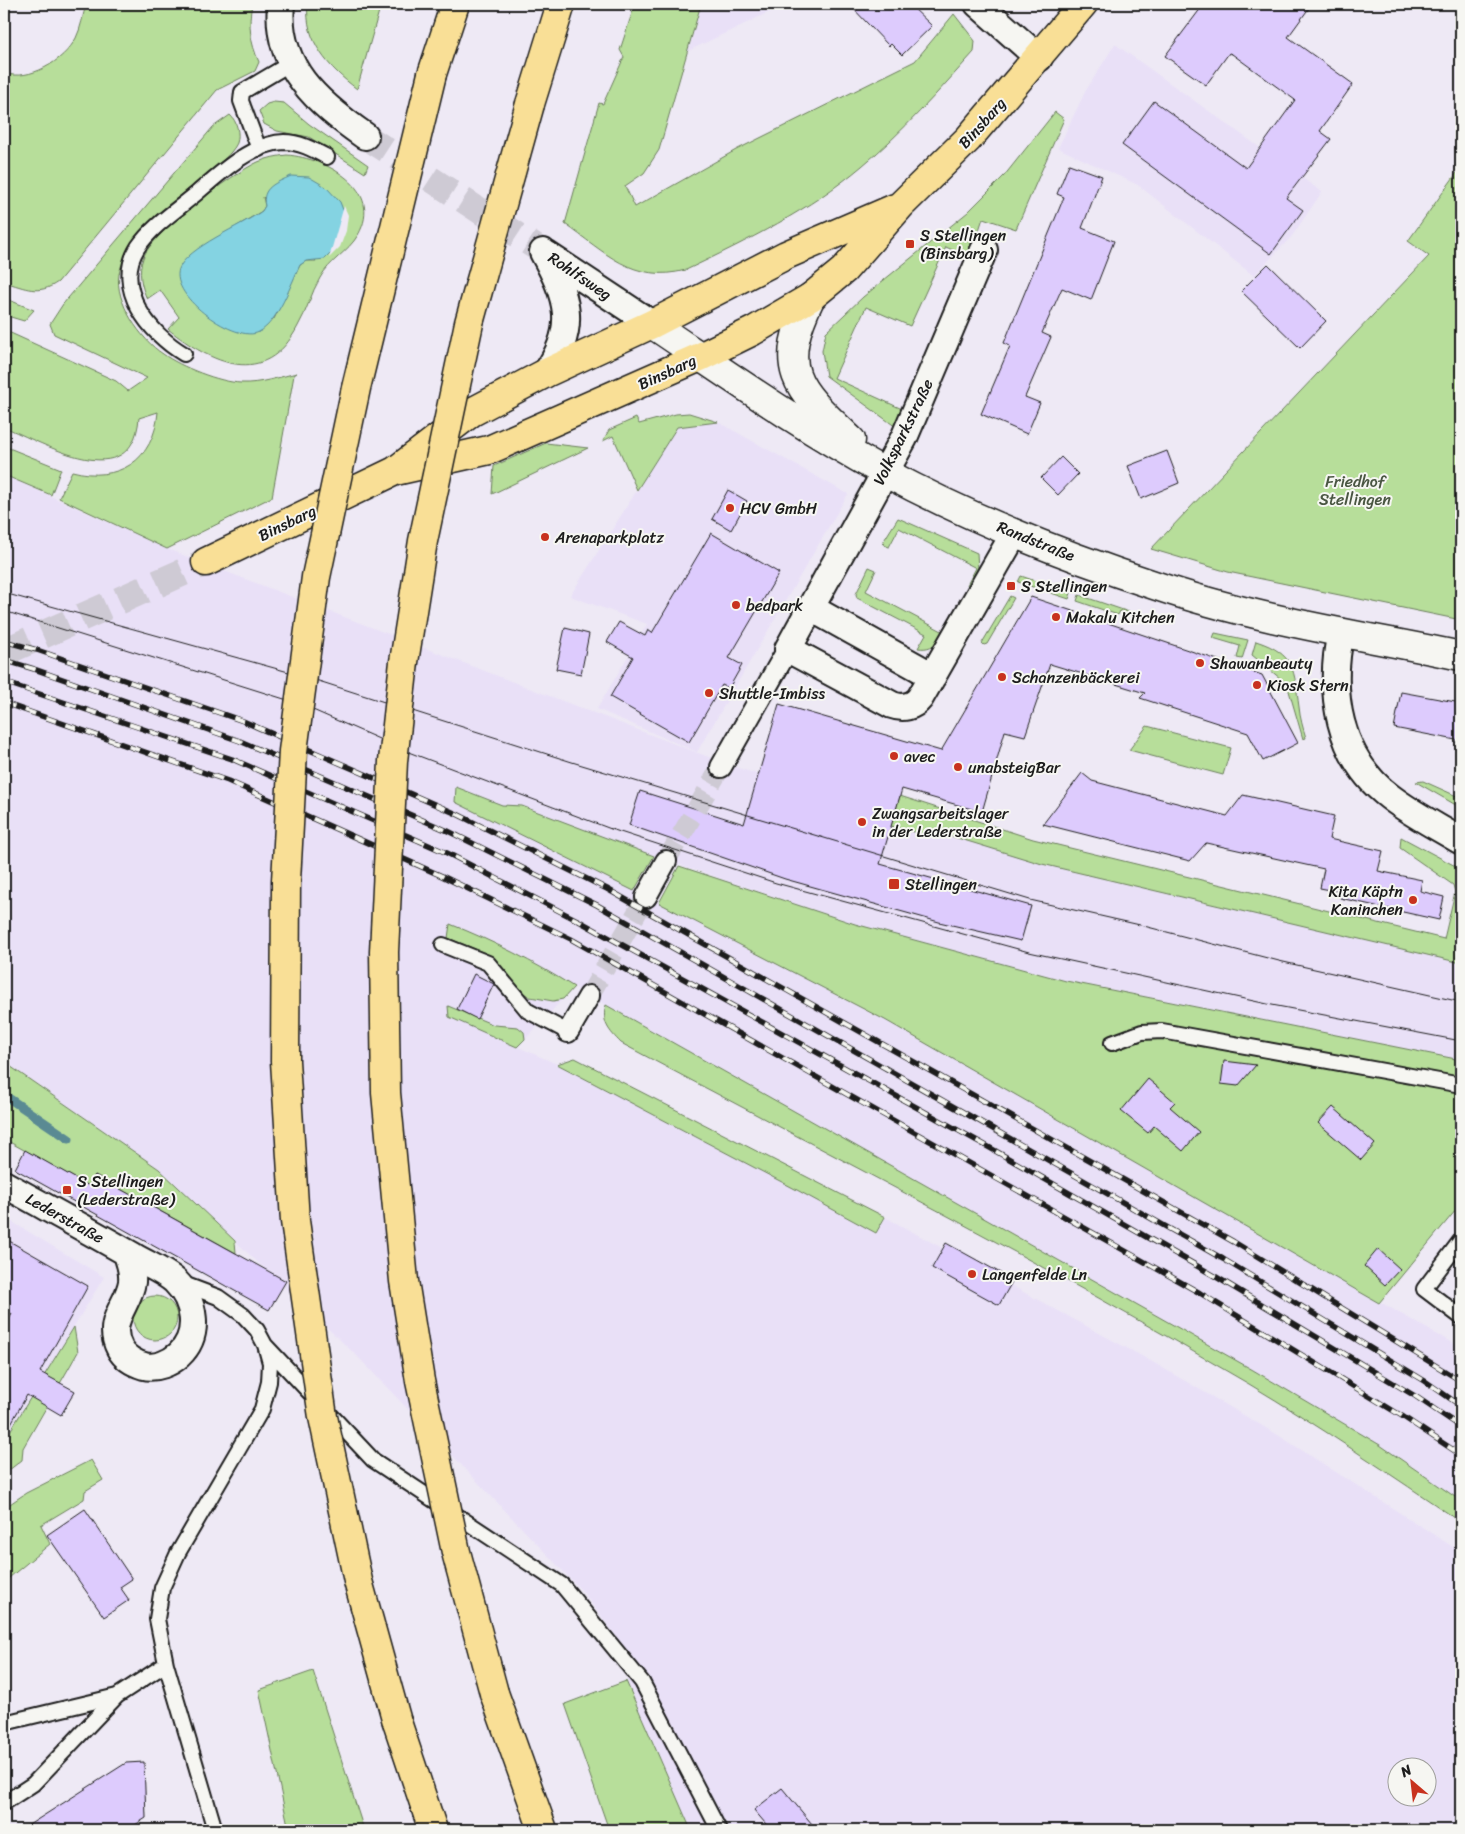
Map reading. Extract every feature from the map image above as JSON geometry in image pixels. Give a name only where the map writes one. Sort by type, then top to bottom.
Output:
[{"type":"main road","points":[[434,1830],[397,1722],[358,1581],[323,1417],[295,1221],[286,1061],[286,881],[293,750],[316,577],[356,388],[432,74],[455,4]]},
{"type":"main road","points":[[543,1830],[494,1693],[456,1552],[420,1382],[404,1281],[386,1093],[384,952],[393,761],[404,662],[424,541],[468,323],[530,104],[561,4]]},
{"type":"main road","points":[[1039,58],[1083,4]]},
{"type":"main road","name":"Binsbarg","points":[[395,470],[489,450],[700,357],[752,332],[811,297],[844,270],[901,205],[968,139],[1039,58]]},
{"type":"main road","name":"Binsbarg","points":[[206,562],[395,470],[472,412],[546,373],[652,324],[786,255],[901,205]]},
{"type":"street","points":[[281,4],[280,29],[291,63],[314,96],[365,136]]},
{"type":"street","points":[[978,4],[1039,58]]},
{"type":"street","name":"Volksparkstraße","points":[[721,767],[904,438],[984,250]]},
{"type":"street","name":"Rohlfsweg","points":[[546,373],[562,344],[567,315],[560,282],[543,252],[652,324]]},
{"type":"street","points":[[811,297],[796,329],[792,345],[795,372],[802,387],[823,414],[884,472]]},
{"type":"street","name":"Randstraße","points":[[652,324],[806,426],[884,472],[1014,534],[1155,586],[1214,603],[1341,632],[1461,656]]},
{"type":"street","points":[[788,649],[898,707],[908,707],[917,702],[933,676],[1014,534]]},
{"type":"street","points":[[811,608],[933,676]]},
{"type":"street","points":[[1341,632],[1336,654],[1335,683],[1341,722],[1353,753],[1366,773],[1389,796],[1461,841]]},
{"type":"street","points":[[646,897],[666,862]]},
{"type":"street","points":[[568,1032],[590,996]]},
{"type":"street","name":"Lederstraße","points":[[4,1184],[126,1252],[174,1280],[190,1305],[194,1324],[192,1335],[185,1348],[170,1362],[148,1367],[138,1364],[122,1353],[114,1332],[115,1321],[132,1280],[131,1266],[126,1252]]},
{"type":"lane","points":[[259,149],[241,101],[242,92],[291,63]]},
{"type":"lane","points":[[184,354],[161,338],[137,306],[130,284],[129,272],[138,248],[150,233],[212,180],[259,149],[272,144],[294,143],[327,157]]},
{"type":"lane","points":[[443,945],[488,963],[528,1011],[568,1032]]},
{"type":"lane","points":[[1112,1043],[1142,1032],[1162,1031],[1461,1086]]},
{"type":"lane","points":[[1461,1240],[1424,1289],[1461,1317]]},
{"type":"lane","points":[[174,1280],[218,1297],[232,1306],[257,1330],[270,1363],[269,1382],[262,1409],[178,1553],[162,1588],[157,1619],[166,1664],[215,1830]]},
{"type":"lane","points":[[264,1345],[373,1460],[562,1585],[642,1682],[719,1830]]},
{"type":"lane","points":[[4,1803],[33,1784],[118,1696],[166,1664]]},
{"type":"lane","points":[[4,1723],[118,1696]]},
{"type":"shaded area","points":[[701,4],[786,4],[688,51]]},
{"type":"shaded area","points":[[1115,44],[1322,192],[1292,236],[1254,276],[1138,185],[1058,148],[1085,92]]},
{"type":"shaded area","points":[[718,422],[848,494],[697,752],[597,709],[647,624],[570,596],[677,427]]},
{"type":"shaded area","points":[[4,475],[167,549],[732,766],[1042,864],[1461,963],[1461,1060],[1066,981],[855,924],[654,856],[634,890],[885,1020],[1461,1348],[1461,1501],[1380,1445],[1253,1370],[574,987],[518,1047],[557,1064],[876,1233],[885,1217],[1149,1360],[1278,1435],[1461,1552],[1461,1830],[691,1830],[626,1681],[641,1669],[582,1591],[357,1356],[159,1169],[4,1062]]},
{"type":"shaded area","points":[[4,1217],[104,1277],[4,1441]]},
{"type":"green space","points":[[86,4],[252,4],[251,33],[259,62],[255,71],[217,90],[58,282],[44,289],[32,290],[4,282],[4,73],[24,75],[55,62],[76,38]]},
{"type":"green space","points":[[308,4],[381,4],[357,89],[328,63],[314,42],[310,30]]},
{"type":"green space","points":[[635,4],[701,4],[659,150],[644,173],[625,186],[635,207],[736,150],[915,61],[954,14],[975,41],[974,52],[892,139],[862,166],[821,197],[755,236],[686,270],[650,273],[635,269],[607,255],[565,224],[599,103],[603,104],[624,57],[620,50]]},
{"type":"green space","points":[[274,102],[284,103],[309,124],[368,165],[365,173],[309,137],[277,131],[264,124],[259,111],[267,104]]},
{"type":"green space","points":[[1055,112],[1064,119],[1016,229],[983,218],[970,258],[946,247],[910,326],[866,307],[834,378],[902,409],[896,427],[826,376],[822,351],[826,332],[863,297],[968,212],[1004,176]]},
{"type":"green space","points":[[230,115],[236,124],[238,132],[235,147],[211,171],[156,217],[132,245],[124,259],[119,274],[121,296],[131,319],[146,339],[163,354],[190,369],[211,377],[241,383],[262,381],[297,373],[294,375],[272,497],[167,549],[59,498],[72,471],[104,474],[118,471],[131,464],[149,444],[155,429],[158,412],[139,418],[133,442],[121,455],[104,460],[84,458],[62,452],[4,427],[4,330],[116,381],[128,391],[147,378],[54,334],[50,324],[63,304],[213,127]]},
{"type":"green space","points":[[287,155],[318,162],[347,179],[358,190],[364,204],[364,218],[354,241],[328,266],[320,278],[298,326],[285,346],[270,358],[254,364],[237,364],[219,360],[202,352],[168,329],[179,317],[160,290],[147,299],[141,279],[143,258],[149,247],[176,219],[230,178],[258,162],[268,158]],"holes":[[[263,197],[316,261],[306,261],[300,265],[274,319],[197,250],[262,211],[265,206]]]},
{"type":"green space","name":"Friedhof Stellingen","points":[[1461,167],[1461,620],[1228,572],[1151,549],[1429,256],[1408,241]]},
{"type":"green space","points":[[4,298],[34,310],[24,321],[4,315]]},
{"type":"green space","points":[[689,413],[718,422],[677,427],[637,490],[613,436],[603,441],[609,430],[636,418],[639,424],[676,414]]},
{"type":"green space","points":[[546,443],[588,448],[492,494],[494,466]]},
{"type":"green space","points":[[4,446],[61,469],[51,495],[4,475]]},
{"type":"green space","points":[[898,518],[977,553],[978,569],[969,587],[967,585],[976,568],[899,528],[889,547],[884,545],[883,542]]},
{"type":"green space","points":[[869,567],[876,570],[866,591],[942,631],[949,619],[952,620],[943,636],[935,644],[930,647],[918,648],[926,634],[857,598],[856,594]]},
{"type":"green space","points":[[1021,576],[1071,593],[1069,599],[1018,582]]},
{"type":"green space","points":[[1079,595],[1129,612],[1129,614],[1120,611],[1118,615],[1077,601]]},
{"type":"green space","points":[[1010,596],[1014,598],[987,644],[984,645],[982,643]]},
{"type":"green space","points":[[1215,633],[1248,640],[1242,659],[1237,658],[1240,646],[1213,638]]},
{"type":"green space","points":[[1256,641],[1279,652],[1291,665],[1306,738],[1303,739],[1287,684],[1252,655]]},
{"type":"green space","points":[[1147,726],[1231,748],[1223,775],[1129,750]]},
{"type":"green space","points":[[1423,781],[1461,798],[1461,808],[1416,782]]},
{"type":"green space","points":[[456,787],[502,805],[522,806],[654,856],[634,891],[455,802]]},
{"type":"green space","points":[[900,796],[1033,839],[1444,939],[1455,892],[1453,885],[1400,848],[1401,837],[1461,869],[1461,963],[1042,864],[928,829],[926,835],[891,826]]},
{"type":"green space","points":[[679,866],[855,924],[1066,981],[1461,1060],[1461,1204],[1379,1303],[885,1020],[659,903]]},
{"type":"green space","points":[[450,924],[513,952],[574,987],[563,999],[553,1001],[530,997],[516,988],[485,953],[448,938]]},
{"type":"green space","points":[[606,1005],[1253,1370],[1380,1445],[1461,1501],[1461,1522],[1303,1417],[1172,1339],[937,1210],[621,1043],[605,1021]]},
{"type":"green space","points":[[448,1006],[494,1025],[518,1027],[524,1032],[525,1039],[517,1047],[449,1017]]},
{"type":"green space","points":[[575,1058],[885,1217],[876,1233],[557,1064]]},
{"type":"green space","points":[[4,1062],[159,1169],[235,1241],[236,1253],[95,1175],[89,1186],[4,1139]]},
{"type":"green space","points":[[155,1296],[167,1300],[173,1306],[177,1318],[173,1330],[167,1336],[155,1340],[143,1336],[137,1330],[133,1318],[137,1306],[143,1300]]},
{"type":"green space","points":[[74,1327],[78,1352],[23,1448],[22,1460],[4,1474],[4,1441]]},
{"type":"green space","points":[[91,1460],[103,1480],[85,1491],[84,1499],[41,1525],[50,1544],[4,1582],[4,1508],[26,1493]]},
{"type":"green space","points":[[313,1671],[364,1830],[289,1830],[259,1690]]},
{"type":"green space","points":[[626,1681],[691,1830],[609,1830],[565,1704]]},
{"type":"water","points":[[291,176],[309,177],[326,187],[340,202],[345,215],[338,246],[325,259],[306,261],[300,265],[278,311],[266,327],[259,332],[249,334],[221,325],[207,316],[184,292],[179,280],[179,269],[192,253],[203,245],[262,211],[265,206],[265,194],[271,186]]},
{"type":"pier","points":[[344,206],[348,215],[346,231],[340,247],[329,258]]},
{"type":"building","points":[[849,4],[909,4],[932,26],[902,55],[891,44],[889,46]]},
{"type":"building","points":[[1204,4],[1312,4],[1288,37],[1353,84],[1320,131],[1331,139],[1286,198],[1303,210],[1271,254],[1122,145],[1154,101],[1246,168],[1295,100],[1232,54],[1229,53],[1206,85],[1165,56]]},
{"type":"building","points":[[1069,164],[1102,176],[1082,228],[1114,241],[1091,300],[1062,288],[1042,333],[1051,337],[1025,397],[1040,403],[1027,434],[981,414],[1010,346],[1004,343],[1064,197],[1057,194]]},
{"type":"building","points":[[1268,264],[1326,321],[1300,348],[1241,291]]},
{"type":"building","points":[[1167,451],[1179,483],[1141,499],[1128,466]]},
{"type":"building","points":[[1061,457],[1078,474],[1058,495],[1041,478]]},
{"type":"building","points":[[728,490],[747,501],[731,530],[712,519]]},
{"type":"building","points":[[711,533],[779,573],[729,658],[742,665],[729,688],[722,685],[689,742],[610,697],[633,657],[607,642],[619,622],[645,636],[648,630],[652,633]]},
{"type":"building","points":[[1031,597],[1262,675],[1298,743],[1263,761],[1248,733],[1140,698],[1145,693],[1050,664],[1025,736],[1005,731],[982,812],[902,789],[880,864],[1031,906],[1021,941],[939,922],[785,879],[629,825],[640,791],[744,824],[779,704],[941,751]]},
{"type":"building","points":[[565,628],[589,634],[581,674],[556,669]]},
{"type":"building","points":[[1401,692],[1461,703],[1461,741],[1394,728]]},
{"type":"building","points":[[1082,773],[1092,781],[1227,816],[1243,795],[1334,816],[1329,839],[1383,851],[1378,871],[1422,880],[1420,891],[1444,897],[1439,920],[1340,898],[1341,892],[1320,888],[1324,869],[1206,843],[1190,861],[1043,824]]},
{"type":"building","points":[[474,974],[494,984],[477,1019],[457,1009]]},
{"type":"building","points":[[1224,1061],[1256,1065],[1238,1086],[1221,1084]]},
{"type":"building","points":[[1148,1079],[1175,1102],[1170,1107],[1199,1132],[1183,1151],[1154,1126],[1148,1133],[1121,1111]]},
{"type":"building","points":[[1333,1107],[1375,1144],[1361,1160],[1318,1123]]},
{"type":"building","points":[[25,1150],[89,1186],[95,1175],[286,1281],[269,1310],[15,1169]]},
{"type":"building","points":[[4,1238],[88,1286],[40,1372],[75,1391],[61,1415],[27,1395],[4,1436],[4,1328],[12,1314],[4,1309]]},
{"type":"building","name":"Langenfelde Ln","points":[[946,1243],[1013,1280],[999,1305],[932,1268]]},
{"type":"building","points":[[1378,1249],[1400,1269],[1385,1285],[1364,1266]]},
{"type":"building","points":[[85,1509],[132,1579],[120,1587],[129,1600],[104,1617],[47,1535]]},
{"type":"building","points":[[144,1762],[146,1818],[127,1830],[21,1830],[126,1763]]},
{"type":"building","points":[[782,1788],[817,1830],[771,1830],[754,1810]]},
{"type":"waterway","points":[[4,1095],[69,1139]]},
{"type":"tunnel","points":[[365,136],[543,252]]},
{"type":"tunnel","points":[[4,652],[206,562]]},
{"type":"tunnel","points":[[666,861],[721,767]]},
{"type":"tunnel","points":[[589,996],[646,897]]},
{"type":"tram line","points":[[4,593],[303,676],[572,762],[1030,900],[1140,925],[1279,961],[1461,1002]]},
{"type":"tram line","points":[[4,611],[297,703],[411,753],[611,829],[776,883],[1029,952],[1272,1005],[1461,1041]]},
{"type":"railway","points":[[4,641],[37,650],[243,721],[457,814],[607,889],[1234,1242],[1461,1381]]},
{"type":"railway","points":[[4,660],[240,741],[448,831],[597,905],[1223,1259],[1425,1381],[1461,1406]]},
{"type":"railway","points":[[4,682],[232,759],[447,853],[579,921],[992,1149],[1213,1275],[1415,1396],[1461,1427]]},
{"type":"railway","points":[[4,703],[228,781],[442,876],[571,939],[1200,1293],[1402,1416],[1461,1455]]},
{"type":"place","name":"S Stellingen (Binsbarg)","points":[[910,244]]},
{"type":"place","name":"HCV GmbH","points":[[730,508]]},
{"type":"place","name":"Arenaparkplatz","points":[[545,537]]},
{"type":"place","name":"S Stellingen","points":[[1011,586]]},
{"type":"place","name":"bedpark","points":[[736,605]]},
{"type":"place","name":"Makalu Kitchen","points":[[1056,617]]},
{"type":"place","name":"Shawanbeauty","points":[[1200,663]]},
{"type":"place","name":"Schanzenbäckerei","points":[[1002,677]]},
{"type":"place","name":"Kiosk Stern","points":[[1257,685]]},
{"type":"place","name":"Shuttle-Imbiss","points":[[709,693]]},
{"type":"place","name":"avec","points":[[894,756]]},
{"type":"place","name":"unabsteigBar","points":[[958,767]]},
{"type":"place","name":"Zwangsarbeitslager in der Lederstraße","points":[[862,822]]},
{"type":"place","name":"Stellingen","points":[[894,884]]},
{"type":"place","name":"Kita Käptn Kaninchen","points":[[1413,900]]},
{"type":"place","name":"S Stellingen (Lederstraße)","points":[[67,1190]]},
{"type":"place","name":"Langenfelde Ln","points":[[972,1274]]}]
